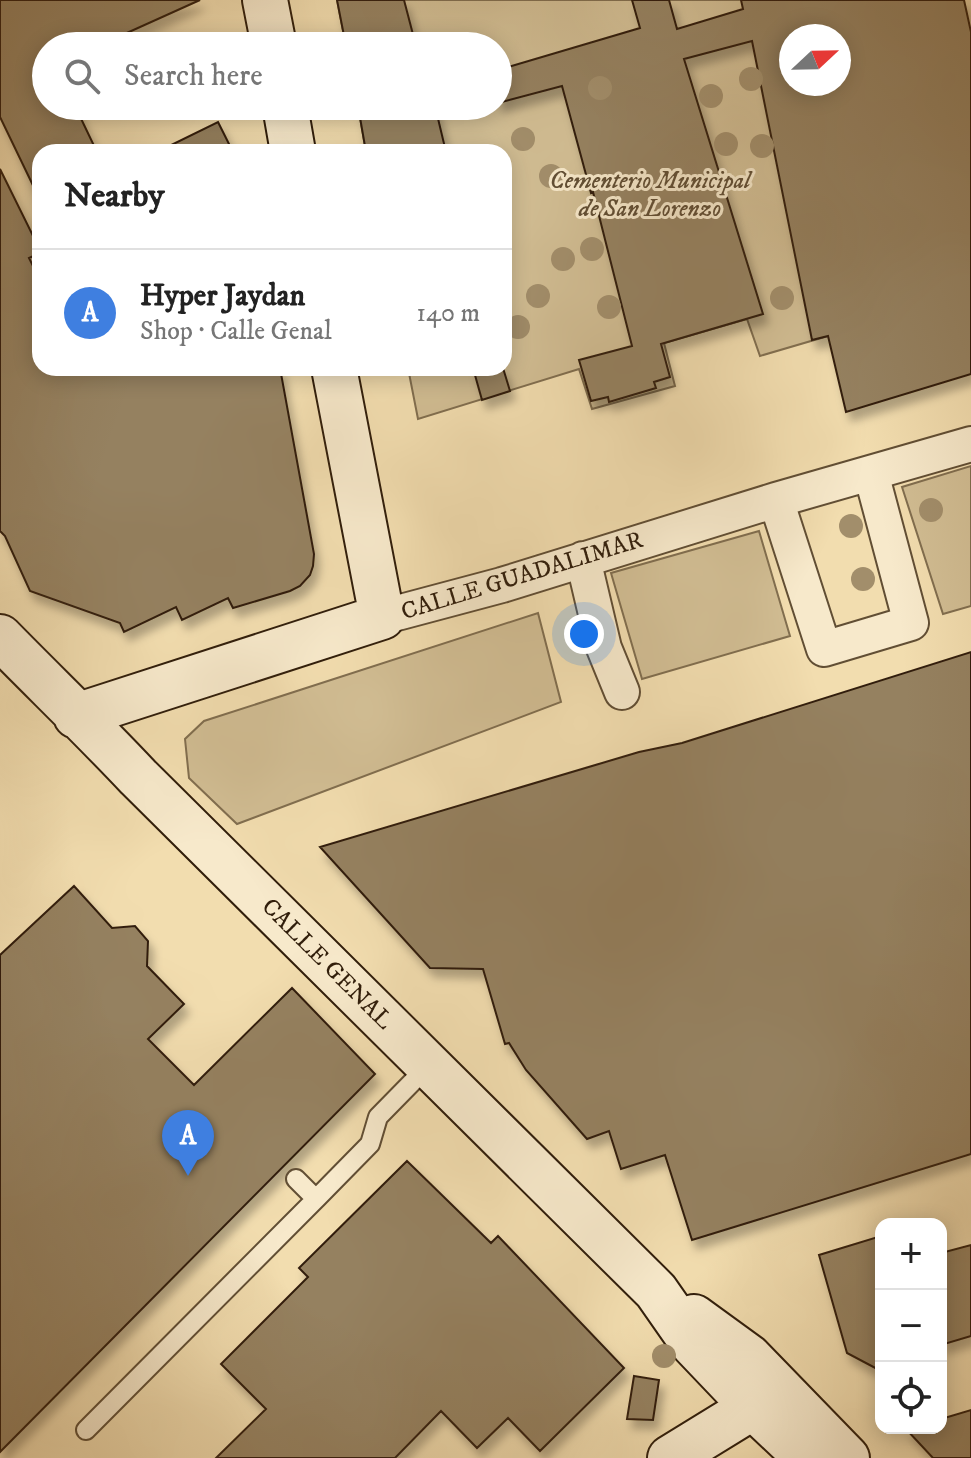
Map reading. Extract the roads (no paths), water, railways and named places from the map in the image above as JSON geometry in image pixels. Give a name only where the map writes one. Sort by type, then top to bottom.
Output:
[{"type":"main road","points":[[265,0],[271,32]]},
{"type":"main road","points":[[287,120],[292,144]]},
{"type":"main road","points":[[335,376],[382,617]]},
{"type":"main road","name":"CALLE GUADALIMAR","points":[[76,716],[382,617]]},
{"type":"main road","name":"CALLE GENAL","points":[[0,637],[656,1291],[693,1344],[753,1407],[813,1457]]},
{"type":"main road","name":"CALLE GENAL","points":[[656,1291],[749,1357],[847,1458]]},
{"type":"main road","points":[[672,1458],[693,1434],[701,1414],[702,1381],[693,1344]]},
{"type":"main road","points":[[672,1458],[753,1407]]},
{"type":"main road","points":[[672,1458],[733,1447],[760,1447],[813,1457]]},
{"type":"street","name":"CALLE GUADALIMAR","points":[[382,617],[502,585],[776,500],[971,444]]},
{"type":"street","points":[[776,500],[824,649],[911,623],[871,473]]},
{"type":"street","points":[[583,559],[604,648],[622,692]]},
{"type":"lane","points":[[86,1430],[370,1144],[378,1117],[429,1065]]},
{"type":"lane","points":[[296,1179],[316,1199]]},
{"type":"place","name":"Hyper Jaydan","points":[[188,1176]]},
{"type":"park label","name":"Cementerio Municipal de San Lorenzo","points":[[650,195]]}]
